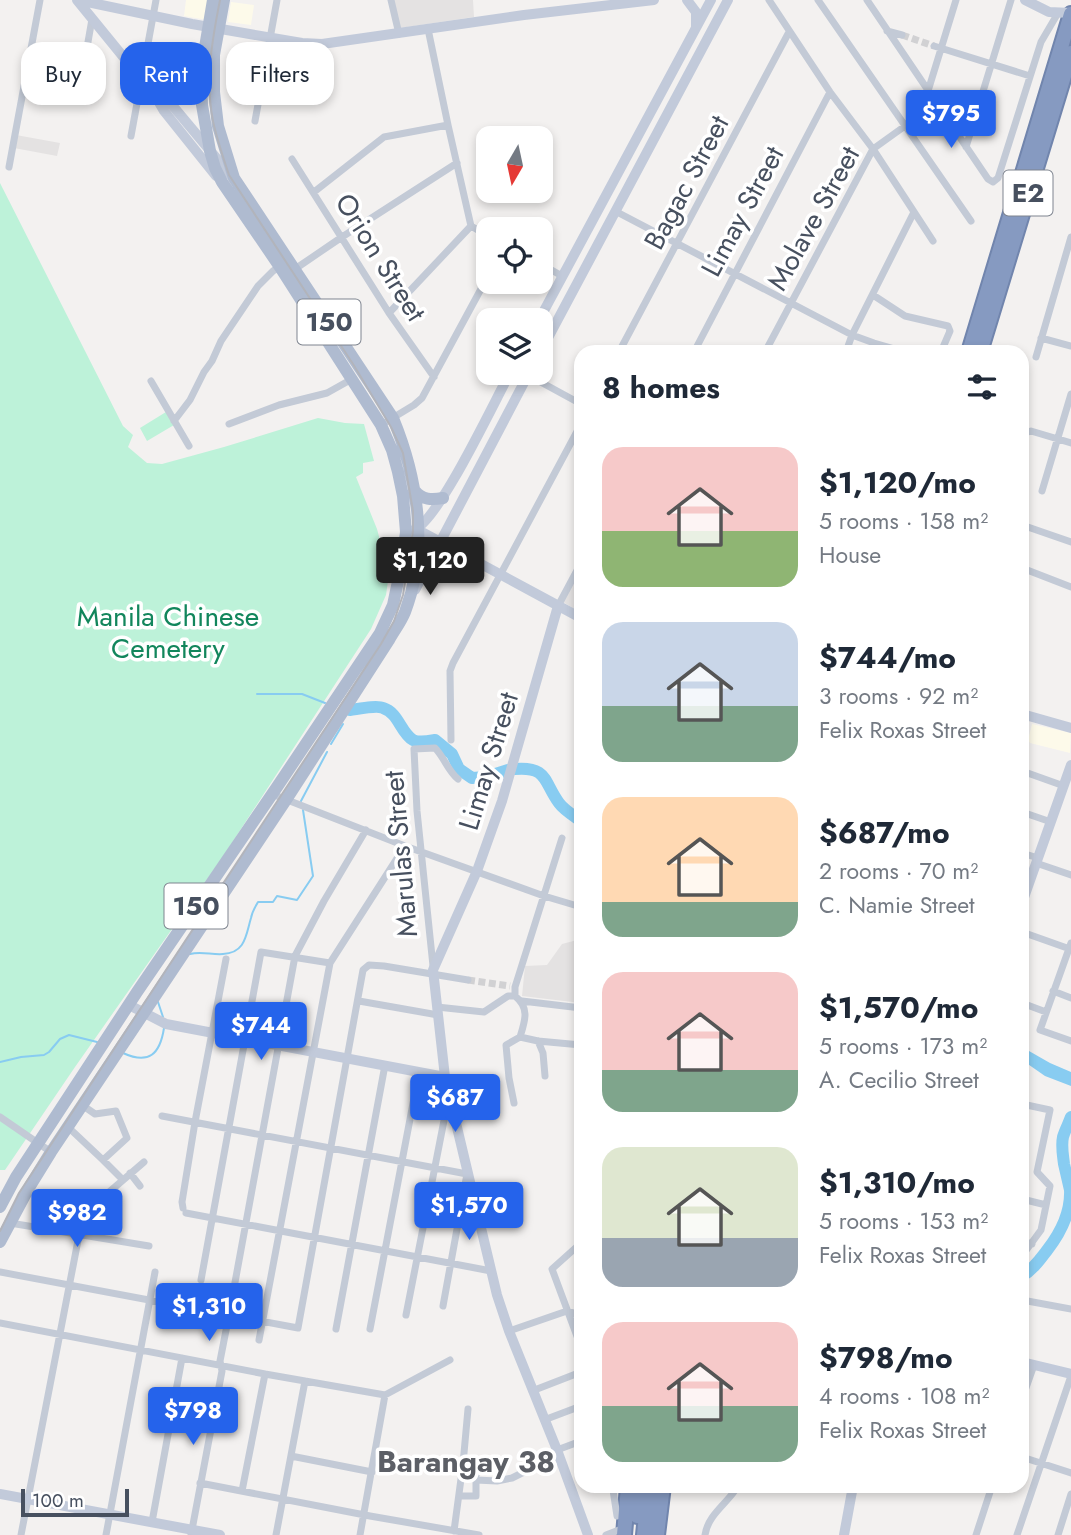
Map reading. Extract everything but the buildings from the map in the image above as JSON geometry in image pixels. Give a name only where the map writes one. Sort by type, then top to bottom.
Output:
[{"type":"highway","name":"E2","points":[[971,345],[1067,13]]},
{"type":"highway","name":"E2","points":[[982,345],[1071,52]]},
{"type":"highway","points":[[624,1533],[637,1493]]},
{"type":"highway","points":[[640,1493],[645,1533]]},
{"type":"highway","points":[[645,1533],[660,1493]]},
{"type":"main road","name":"150","points":[[213,0],[216,112],[228,180]]},
{"type":"main road","name":"150","points":[[0,1242],[51,1152],[82,1105],[291,802],[404,614],[412,586],[415,568],[412,531],[415,491],[404,446],[288,266],[228,180],[215,168],[201,105],[201,71],[213,27],[224,0]]},
{"type":"main road","name":"150","points":[[0,1207],[16,1177],[129,1005],[380,633],[393,605],[412,531],[405,511],[387,422],[352,379],[288,266]]},
{"type":"main road","points":[[415,491],[427,499],[443,498]]},
{"type":"street","points":[[9,167],[40,0]]},
{"type":"street","points":[[78,0],[296,42]]},
{"type":"street","points":[[78,0],[120,53]]},
{"type":"street","points":[[149,42],[156,0]]},
{"type":"street","points":[[255,121],[277,0]]},
{"type":"street","points":[[391,0],[399,34]]},
{"type":"street","points":[[334,42],[524,15],[654,0]]},
{"type":"street","points":[[687,0],[697,17],[694,32]]},
{"type":"street","points":[[545,308],[711,0]]},
{"type":"street","points":[[553,328],[728,0]]},
{"type":"street","points":[[769,0],[830,92],[873,149],[933,241]]},
{"type":"street","points":[[818,0],[971,221]]},
{"type":"street","points":[[867,0],[988,179],[993,182],[998,178],[1041,42],[1067,13]]},
{"type":"street","name":"Molave Street","points":[[769,345],[873,149],[905,126],[919,112],[928,91],[938,47],[956,0]]},
{"type":"street","points":[[966,147],[1011,0]]},
{"type":"street","points":[[1025,0],[1049,12],[1067,13]]},
{"type":"street","points":[[1062,0],[1067,13]]},
{"type":"street","points":[[88,42],[92,19]]},
{"type":"street","points":[[428,29],[471,226],[476,229]]},
{"type":"street","points":[[887,31],[902,35]]},
{"type":"street","name":"Bagac Street","points":[[623,345],[789,32]]},
{"type":"street","points":[[938,47],[1030,76]]},
{"type":"street","name":"Limay Street","points":[[698,345],[830,92]]},
{"type":"street","points":[[131,135],[137,105]]},
{"type":"street","points":[[160,105],[228,180]]},
{"type":"street","points":[[172,105],[210,151]]},
{"type":"street","points":[[314,192],[384,137],[448,125]]},
{"type":"street","name":"Orion Street","points":[[292,159],[389,313],[434,377]]},
{"type":"street","points":[[174,421],[190,400],[221,341],[258,286],[272,271],[288,266],[342,237],[457,163]]},
{"type":"street","points":[[615,211],[852,335],[881,345]]},
{"type":"street","points":[[848,345],[914,212]]},
{"type":"street","points":[[389,313],[471,226]]},
{"type":"street","points":[[1036,357],[1071,237]]},
{"type":"street","points":[[553,271],[562,276]]},
{"type":"street","points":[[387,422],[422,398],[478,294]]},
{"type":"street","points":[[873,295],[905,316],[948,326],[950,331],[944,345]]},
{"type":"street","points":[[1041,338],[1071,346]]},
{"type":"street","points":[[229,424],[279,405],[327,393],[352,379]]},
{"type":"street","points":[[151,381],[188,446]]},
{"type":"street","points":[[504,385],[443,498],[412,531],[439,542],[574,614]]},
{"type":"street","points":[[404,614],[521,385]]},
{"type":"street","points":[[547,385],[574,400]]},
{"type":"street","points":[[1042,491],[1069,410],[1071,394]]},
{"type":"street","points":[[1029,431],[1071,443]]},
{"type":"street","points":[[451,740],[452,666],[574,437]]},
{"type":"street","points":[[1029,528],[1071,542]]},
{"type":"street","points":[[1029,571],[1071,587]]},
{"type":"street","name":"Limay Street","points":[[433,972],[477,871],[505,793],[558,606],[574,576]]},
{"type":"street","points":[[1029,716],[1071,728]]},
{"type":"street","name":"Marulas Street","points":[[433,972],[417,811],[414,749],[435,748],[458,779]]},
{"type":"street","points":[[1029,883],[1071,765]]},
{"type":"street","points":[[1029,774],[1064,786]]},
{"type":"street","points":[[272,794],[405,846],[574,905]]},
{"type":"street","points":[[1029,814],[1051,822]]},
{"type":"street","points":[[191,1532],[295,956],[366,830]]},
{"type":"street","points":[[520,1037],[525,1011],[513,986],[562,838]]},
{"type":"street","points":[[259,1340],[330,962],[405,846]]},
{"type":"street","points":[[1029,857],[1071,875]]},
{"type":"street","points":[[1029,934],[1070,947],[1040,1030],[1071,1041]]},
{"type":"street","points":[[201,1280],[261,952],[330,962]]},
{"type":"street","points":[[226,959],[195,1122],[182,1202],[185,1211],[491,1271]]},
{"type":"street","points":[[0,1272],[298,1328],[363,970],[372,965],[433,972],[468,981]]},
{"type":"street","points":[[433,972],[445,1077],[497,1295],[587,1535]]},
{"type":"street","points":[[1054,991],[1071,998]]},
{"type":"street","points":[[359,1001],[438,1011],[484,1013],[509,996],[574,1007]]},
{"type":"street","points":[[129,1005],[166,1024],[445,1077]]},
{"type":"street","points":[[1029,1006],[1046,1012]]},
{"type":"street","points":[[514,1103],[506,1045],[520,1037],[574,1044]]},
{"type":"street","points":[[538,1041],[545,1076]]},
{"type":"street","points":[[337,1329],[386,1065]]},
{"type":"street","points":[[370,1329],[419,1072]]},
{"type":"street","points":[[406,1315],[449,1094]]},
{"type":"street","points":[[1029,1104],[1049,1108],[1050,1111],[1037,1172],[1050,1184],[1041,1230],[1029,1248]]},
{"type":"street","points":[[82,1105],[95,1114],[116,1111],[127,1138],[103,1160]]},
{"type":"street","points":[[162,1116],[467,1174]]},
{"type":"street","points":[[0,1117],[51,1152]]},
{"type":"street","points":[[68,1127],[123,1181]]},
{"type":"street","points":[[108,1193],[144,1162]]},
{"type":"street","points":[[130,1173],[140,1186]]},
{"type":"street","points":[[443,1306],[467,1174]]},
{"type":"street","points":[[21,1535],[87,1194]]},
{"type":"street","points":[[1029,1201],[1046,1205]]},
{"type":"street","points":[[9,1223],[149,1246]]},
{"type":"street","points":[[574,1249],[552,1269],[574,1329]]},
{"type":"street","points":[[106,1535],[155,1272]]},
{"type":"street","points":[[1029,1301],[1071,1309]]},
{"type":"street","points":[[509,1331],[567,1311],[574,1313]]},
{"type":"street","points":[[0,1323],[385,1395],[450,1360]]},
{"type":"street","points":[[152,1522],[182,1358]]},
{"type":"street","points":[[1017,1535],[1071,1375],[1029,1364]]},
{"type":"street","points":[[1029,1379],[1034,1365]]},
{"type":"street","points":[[242,1491],[265,1374]]},
{"type":"street","points":[[532,1391],[574,1375]]},
{"type":"street","points":[[276,1535],[305,1381]]},
{"type":"street","points":[[360,1535],[385,1395]]},
{"type":"street","points":[[454,1531],[468,1409]]},
{"type":"street","points":[[544,1420],[574,1409]]},
{"type":"street","points":[[476,1480],[497,1481],[512,1478],[574,1445]]},
{"type":"street","points":[[291,1456],[372,1472]]},
{"type":"street","points":[[1029,1459],[1071,1473]]},
{"type":"street","points":[[459,1496],[476,1497],[476,1465],[463,1464]]},
{"type":"street","points":[[200,1483],[479,1535]]},
{"type":"street","points":[[0,1493],[191,1532],[220,1535]]},
{"type":"street","points":[[614,1493],[617,1516]]},
{"type":"street","points":[[705,1535],[706,1527],[717,1510],[734,1493]]},
{"type":"street","points":[[844,1535],[852,1493]]},
{"type":"street","points":[[976,1535],[990,1493]]},
{"type":"street","points":[[1058,1535],[1071,1494]]},
{"type":"street","points":[[606,1535],[624,1533]]},
{"type":"shaded area","points":[[186,0],[211,0],[207,20],[184,16]]},
{"type":"shaded area","points":[[394,0],[473,0],[474,17],[400,28]]},
{"type":"shaded area","points":[[231,2],[254,5],[251,25],[228,22]]},
{"type":"shaded area","points":[[16,135],[60,143],[57,156],[14,148]]},
{"type":"shaded area","points":[[574,581],[574,609],[563,602]]},
{"type":"shaded area","points":[[1032,724],[1071,733],[1070,753],[1030,743]]},
{"type":"shaded area","points":[[574,941],[574,1002],[522,996],[525,966],[547,965],[562,944]]},
{"type":"green space","name":"Manila Chinese Cemetery","points":[[0,183],[123,426],[133,435],[128,447],[147,463],[162,464],[318,418],[364,424],[374,461],[363,463],[363,473],[356,477],[377,529],[389,574],[386,595],[371,629],[224,855],[5,1170],[0,1170]]},
{"type":"green space","points":[[166,412],[174,425],[147,441],[140,428]]},
{"type":"water","points":[[1029,1051],[1071,1072],[1071,1086],[1045,1076],[1029,1065]]},
{"type":"waterway","points":[[257,694],[302,694],[325,703]]},
{"type":"waterway","points":[[350,710],[376,707],[388,710],[409,737],[424,742],[435,740],[452,754],[459,769],[472,778],[508,770]]},
{"type":"waterway","points":[[331,744],[343,724]]},
{"type":"waterway","points":[[301,801],[327,752]]},
{"type":"waterway","points":[[514,769],[539,773],[561,806],[574,816]]},
{"type":"waterway","points":[[190,954],[231,953],[244,942],[258,902],[273,902],[277,896],[297,900],[313,876],[303,810]]},
{"type":"waterway","points":[[158,1002],[163,1017]]},
{"type":"waterway","points":[[123,1053],[140,1058],[152,1055],[160,1045],[164,1028]]},
{"type":"waterway","points":[[0,1062],[44,1055],[60,1039],[69,1035],[97,1042]]},
{"type":"waterway","points":[[1029,1272],[1053,1242],[1067,1214],[1070,1190],[1062,1144],[1071,1117]]},
{"type":"tunnel","points":[[902,35],[934,46]]},
{"type":"tunnel","points":[[468,980],[510,986]]},
{"type":"tram line","points":[[0,1231],[19,1193],[381,644],[394,621],[403,595],[413,531],[413,511],[403,453],[391,427],[353,364],[229,175],[220,148],[213,121],[210,91],[212,45],[220,0]]},
{"type":"district","name":"Barangay 38","points":[[466,1462]]}]
